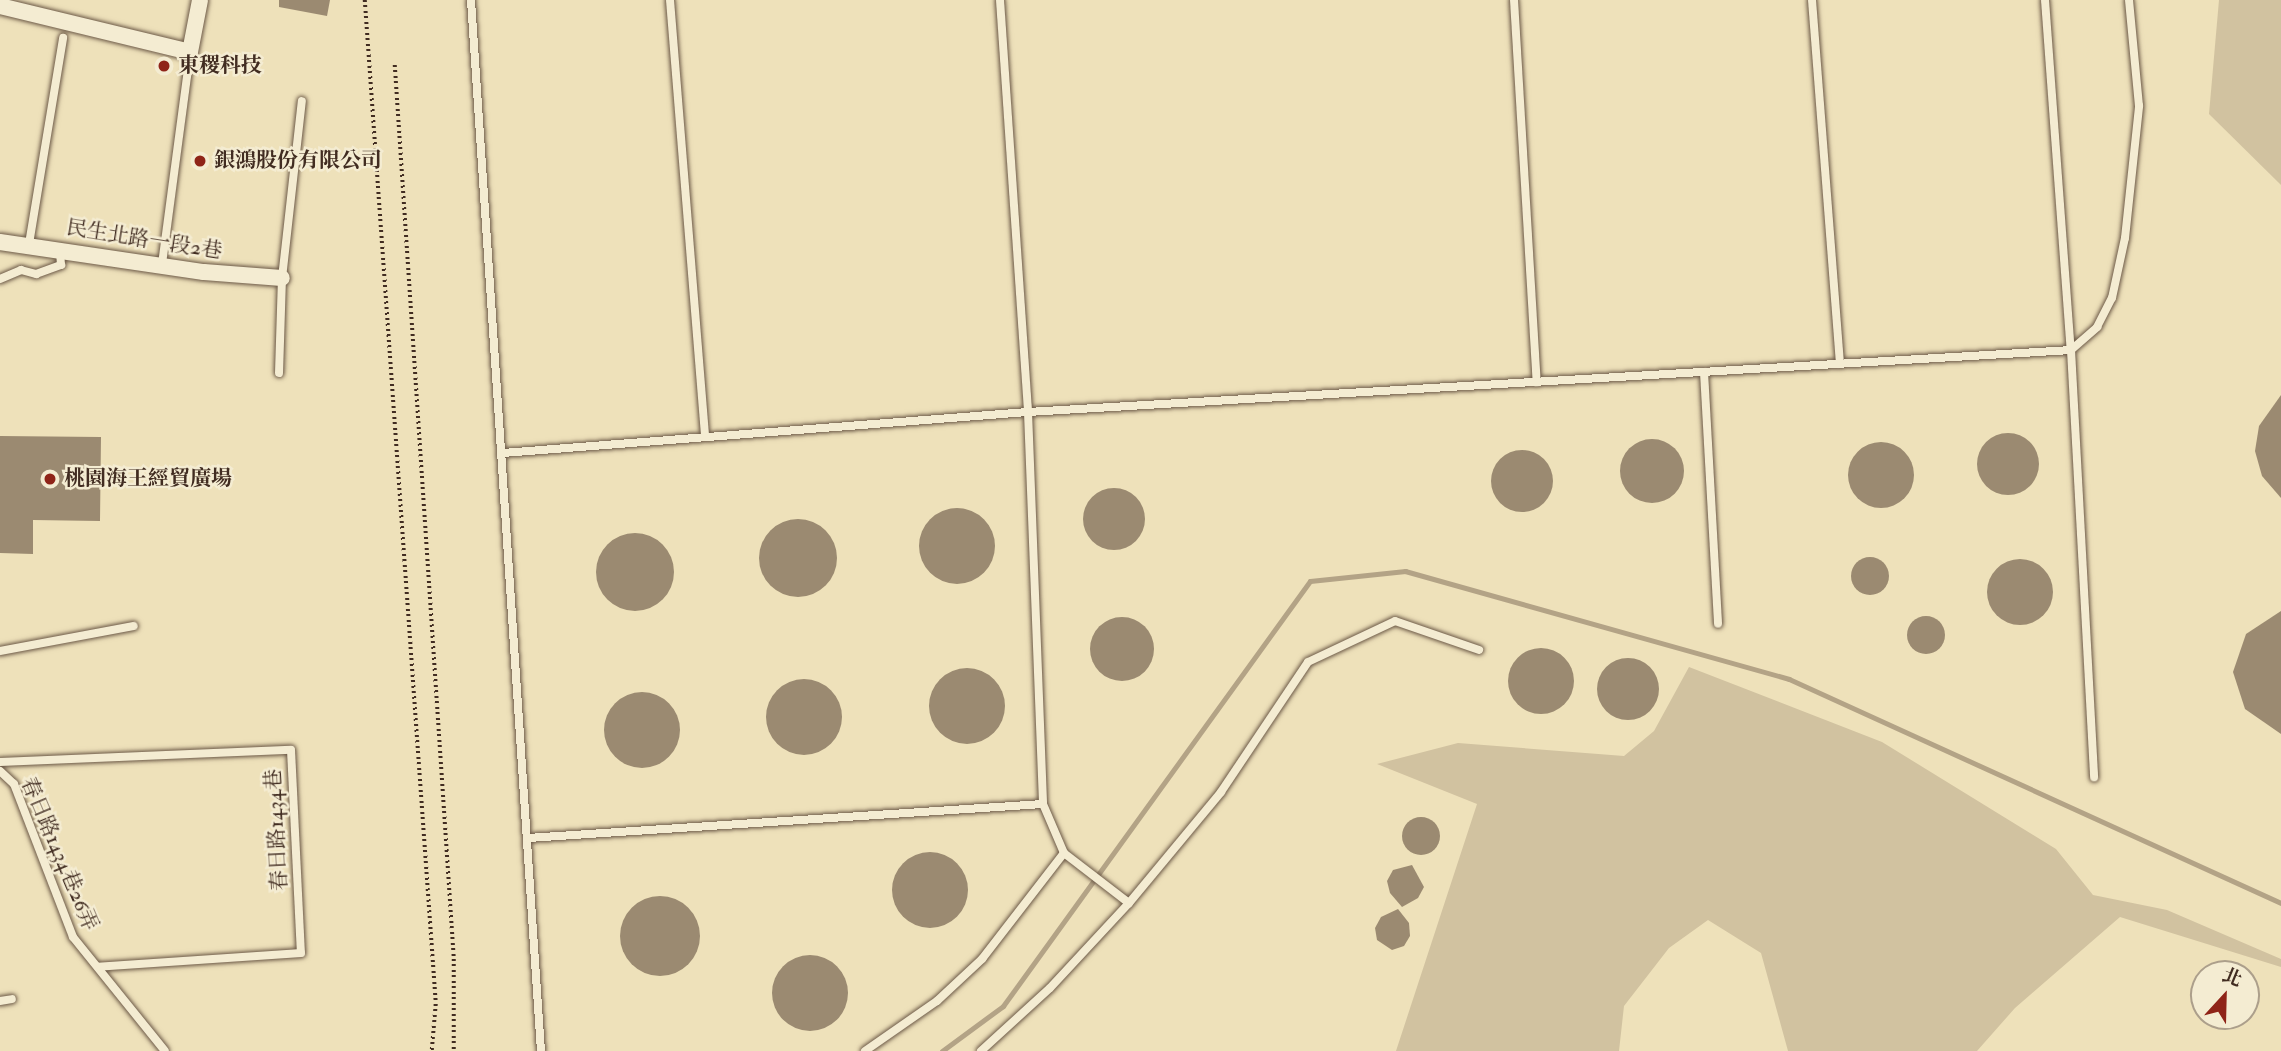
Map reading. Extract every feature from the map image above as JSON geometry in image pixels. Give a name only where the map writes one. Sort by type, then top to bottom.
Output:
[{"type":"street","points":[[0,6],[42,7],[190,52],[200,0]]},
{"type":"street","name":"民生北路一段2巷","points":[[0,242],[282,278]]},
{"type":"lane","points":[[471,0],[541,1051]]},
{"type":"lane","points":[[670,0],[705,437]]},
{"type":"lane","points":[[1000,0],[1028,412],[1043,804],[1064,853],[1129,903]]},
{"type":"lane","points":[[1514,0],[1537,382]]},
{"type":"lane","points":[[1812,0],[1840,364]]},
{"type":"lane","points":[[2045,0],[2071,350],[2094,778]]},
{"type":"lane","points":[[503,453],[1028,412],[2071,350],[2097,327],[2112,298],[2125,238],[2140,106],[2129,0]]},
{"type":"lane","points":[[29,244],[63,38]]},
{"type":"lane","points":[[162,264],[188,70]]},
{"type":"lane","points":[[279,373],[282,278],[302,101]]},
{"type":"lane","points":[[0,279],[21,270],[36,274],[61,265],[60,248]]},
{"type":"lane","points":[[1704,372],[1718,624]]},
{"type":"lane","points":[[981,1051],[1050,988],[1129,903],[1222,792],[1308,662],[1395,621],[1479,650]]},
{"type":"lane","points":[[0,650],[134,626]]},
{"type":"lane","name":"春日路1434巷","points":[[0,762],[291,750],[301,953],[98,967]]},
{"type":"lane","name":"春日路1434巷26弄","points":[[0,771],[14,783],[73,937],[165,1051]]},
{"type":"lane","points":[[527,838],[1043,804]]},
{"type":"lane","points":[[865,1051],[937,1001],[982,959],[1064,853]]},
{"type":"lane","points":[[0,1001],[12,999]]},
{"type":"path","points":[[365,0],[436,1004],[432,1051]]},
{"type":"path","points":[[395,65],[454,959],[454,1051]]},
{"type":"shaded area","points":[[2219,0],[2281,0],[2281,185],[2209,114]]},
{"type":"shaded area","points":[[1689,667],[1882,742],[2056,849],[2093,895],[2167,910],[2281,959],[2281,967],[2120,917],[2015,1008],[1977,1051],[1788,1051],[1761,953],[1708,920],[1669,948],[1624,1006],[1619,1051],[1396,1051],[1477,804],[1377,764],[1458,743],[1624,756],[1654,731]]},
{"type":"building","points":[[279,0],[330,0],[327,16],[279,7]]},
{"type":"building","points":[[2281,395],[2281,498],[2262,476],[2255,451],[2259,426]]},
{"type":"building","points":[[2008,433],[2020,435],[2030,442],[2037,452],[2037,476],[2030,486],[2020,493],[2008,495],[1996,493],[1986,486],[1979,476],[1977,464],[1979,452],[1986,442],[1996,435]]},
{"type":"building","name":"桃園海王經貿廣場","points":[[0,436],[101,437],[100,521],[33,520],[33,554],[0,553]]},
{"type":"building","points":[[1652,439],[1670,445],[1678,453],[1684,471],[1678,489],[1670,497],[1652,503],[1634,497],[1626,489],[1620,471],[1626,453],[1634,445]]},
{"type":"building","points":[[1881,442],[1894,445],[1904,452],[1911,462],[1914,475],[1911,488],[1904,498],[1894,505],[1881,508],[1868,505],[1858,498],[1851,488],[1848,475],[1851,462],[1858,452],[1868,445]]},
{"type":"building","points":[[1522,450],[1544,459],[1553,481],[1544,503],[1522,512],[1500,503],[1491,481],[1500,459]]},
{"type":"building","points":[[1108,488],[1120,488],[1136,497],[1143,507],[1143,531],[1136,541],[1120,550],[1108,550],[1097,545],[1088,536],[1083,525],[1083,513],[1088,502],[1097,493]]},
{"type":"building","points":[[957,508],[972,511],[984,519],[992,531],[995,546],[992,561],[984,573],[972,581],[957,584],[942,581],[930,573],[922,561],[919,546],[922,531],[930,519],[942,511]]},
{"type":"building","points":[[798,519],[813,522],[826,530],[834,543],[837,558],[834,573],[826,586],[813,594],[798,597],[783,594],[770,586],[762,573],[759,558],[762,543],[770,530],[783,522]]},
{"type":"building","points":[[627,533],[643,533],[657,539],[668,550],[674,564],[674,580],[668,594],[657,605],[643,611],[627,611],[613,605],[602,594],[596,580],[596,564],[602,550],[613,539]]},
{"type":"building","points":[[1870,557],[1884,562],[1889,576],[1884,590],[1870,595],[1856,590],[1851,576],[1856,562]]},
{"type":"building","points":[[2020,559],[2033,561],[2048,574],[2053,592],[2051,605],[2038,620],[2020,625],[2007,623],[1992,610],[1987,592],[1989,579],[2002,564]]},
{"type":"building","points":[[2281,611],[2281,734],[2245,709],[2233,672],[2246,634]]},
{"type":"building","points":[[1926,616],[1939,622],[1945,635],[1939,648],[1926,654],[1913,648],[1907,635],[1913,622]]},
{"type":"building","points":[[1122,617],[1140,623],[1148,631],[1154,649],[1148,667],[1140,675],[1122,681],[1104,675],[1096,667],[1090,649],[1096,631],[1104,623]]},
{"type":"building","points":[[1541,648],[1554,651],[1564,658],[1571,668],[1574,681],[1571,694],[1564,704],[1554,711],[1541,714],[1528,711],[1518,704],[1511,694],[1508,681],[1511,668],[1518,658],[1528,651]]},
{"type":"building","points":[[1622,658],[1634,658],[1650,667],[1657,677],[1657,701],[1650,711],[1634,720],[1622,720],[1611,715],[1602,706],[1597,695],[1597,683],[1602,672],[1611,663]]},
{"type":"building","points":[[960,668],[974,668],[988,674],[999,685],[1005,706],[1002,721],[994,733],[974,744],[960,744],[946,738],[935,727],[929,713],[929,699],[935,685],[946,674]]},
{"type":"building","points":[[804,679],[819,682],[831,690],[839,702],[842,717],[839,732],[831,744],[819,752],[804,755],[789,752],[777,744],[769,732],[766,717],[769,702],[777,690],[789,682]]},
{"type":"building","points":[[642,692],[656,695],[669,703],[677,716],[680,730],[677,744],[669,757],[656,765],[642,768],[628,765],[615,757],[607,744],[604,730],[607,716],[615,703],[628,695]]},
{"type":"building","points":[[1421,817],[1435,822],[1440,836],[1435,850],[1421,855],[1407,850],[1402,836],[1407,822]]},
{"type":"building","points":[[930,852],[944,855],[957,863],[965,876],[968,890],[965,904],[957,917],[944,925],[930,928],[916,925],[903,917],[895,904],[892,890],[895,876],[903,863],[916,855]]},
{"type":"building","points":[[1412,865],[1424,887],[1418,898],[1402,907],[1390,893],[1387,881],[1393,870]]},
{"type":"building","points":[[660,896],[675,899],[688,908],[697,921],[700,936],[697,951],[688,964],[675,973],[660,976],[645,973],[632,964],[623,951],[620,936],[623,921],[632,908],[645,899]]},
{"type":"building","points":[[1398,909],[1409,923],[1410,936],[1404,946],[1392,950],[1377,940],[1375,928],[1381,917]]},
{"type":"building","points":[[803,955],[817,955],[831,961],[842,972],[846,978],[846,1008],[837,1020],[825,1029],[803,1031],[789,1025],[778,1014],[772,1000],[772,986],[778,972],[789,961]]},
{"type":"waterway","points":[[942,1051],[1003,1006],[1310,581],[1405,571],[1789,679],[2281,903]]},
{"type":"place","name":"東稷科技","points":[[164,66]]},
{"type":"place","name":"銀鴻股份有限公司","points":[[200,161]]},
{"type":"place","name":"桃園海王經貿廣場","points":[[50,479]]}]
